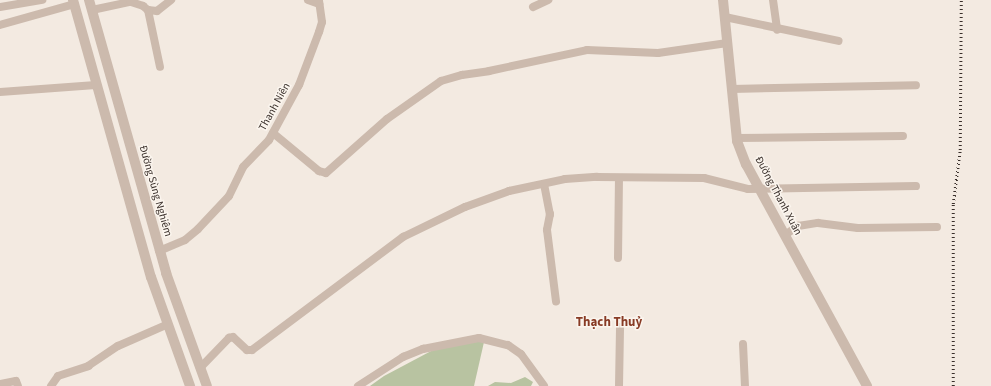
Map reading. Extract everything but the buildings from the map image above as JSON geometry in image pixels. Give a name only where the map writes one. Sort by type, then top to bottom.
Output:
[{"type":"street","points":[[0,7],[42,0]]},
{"type":"street","points":[[91,5],[131,2],[143,6],[148,10],[157,10],[171,0]]},
{"type":"street","points":[[308,0],[319,2]]},
{"type":"street","points":[[532,7],[548,0]]},
{"type":"street","name":"Đường Thanh Xuân","points":[[723,0],[737,138],[746,164],[867,386]]},
{"type":"street","points":[[774,0],[777,30]]},
{"type":"street","points":[[0,25],[73,2],[166,325],[187,385]]},
{"type":"street","name":"Thanh Niên","points":[[160,251],[185,240],[198,229],[229,196],[238,174],[273,133],[299,85],[319,32],[322,22],[319,2]]},
{"type":"street","name":"Đường Sùng Nghiêm","points":[[91,5],[160,251],[207,386]]},
{"type":"street","points":[[148,10],[160,67]]},
{"type":"street","points":[[724,17],[777,30],[839,41]]},
{"type":"street","points":[[273,133],[319,171],[326,173],[387,119],[441,81],[462,74],[489,71],[587,50],[658,53],[727,43]]},
{"type":"street","points":[[0,92],[96,85]]},
{"type":"street","points":[[732,89],[916,85]]},
{"type":"street","points":[[737,138],[903,136]]},
{"type":"street","points":[[618,258],[619,178]]},
{"type":"street","points":[[200,368],[229,338],[234,337],[247,350],[252,350],[403,237],[465,207],[509,192],[565,179],[619,178],[704,178],[724,185],[748,189],[916,186]]},
{"type":"street","points":[[544,184],[550,214],[547,230],[556,301]]},
{"type":"street","points":[[785,235],[798,226],[818,223],[858,228],[937,227]]},
{"type":"street","points":[[51,386],[58,376],[88,366],[118,346],[166,325]]},
{"type":"street","points":[[619,386],[620,327]]},
{"type":"street","points":[[358,386],[402,357],[431,347],[479,338],[496,340],[514,350],[544,386]]},
{"type":"street","points":[[743,344],[745,386]]},
{"type":"street","points":[[0,384],[16,381],[18,386]]},
{"type":"green space","points":[[462,342],[484,342],[474,386],[370,386],[384,376],[433,350]]},
{"type":"green space","points":[[525,377],[533,382],[531,386],[488,386],[495,382],[511,383]]},
{"type":"railway","points":[[953,386],[953,204],[960,150],[961,0]]},
{"type":"district","name":"Thạch Thuỷ","points":[[609,322]]}]
